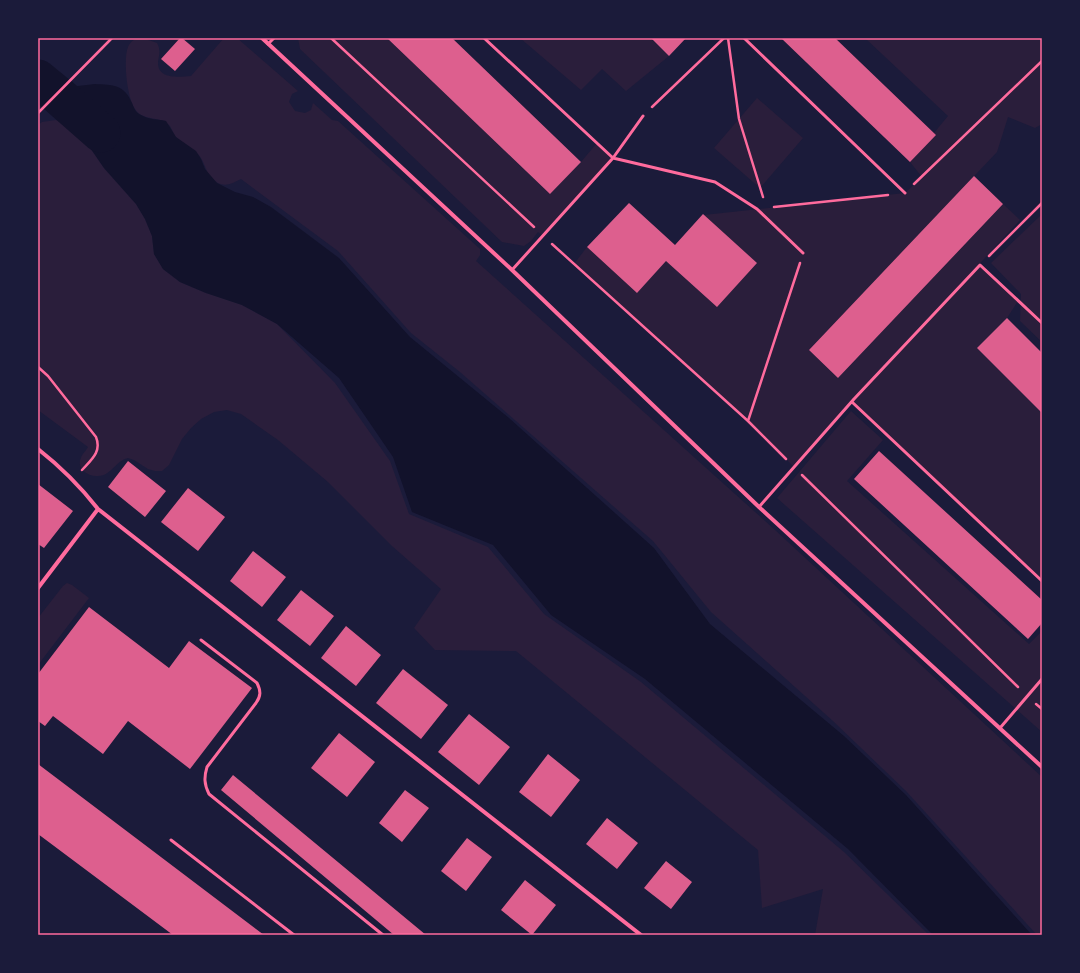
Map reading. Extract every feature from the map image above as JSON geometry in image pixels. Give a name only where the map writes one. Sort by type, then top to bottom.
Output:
[{"type":"street","points":[[262,38],[512,270],[759,507],[1042,767]]},
{"type":"street","points":[[38,449],[59,465],[74,480],[98,509],[641,935]]},
{"type":"street","points":[[38,588],[98,509]]},
{"type":"lane","points":[[268,44],[274,38]]},
{"type":"lane","points":[[484,38],[613,158],[715,182],[757,209],[803,253]]},
{"type":"lane","points":[[744,38],[905,193]]},
{"type":"lane","points":[[512,270],[613,158],[643,116]]},
{"type":"lane","points":[[759,507],[852,402],[980,265],[1042,324]]},
{"type":"lane","points":[[852,402],[1042,581]]},
{"type":"lane","points":[[201,640],[257,683],[260,690],[260,697],[256,703],[207,767],[204,776],[205,785],[209,794],[383,935]]},
{"type":"lane","points":[[1000,728],[1042,679]]},
{"type":"lane","points":[[171,840],[294,935]]},
{"type":"path","points":[[38,113],[112,38]]},
{"type":"path","points":[[331,38],[543,236],[748,421],[1042,710]]},
{"type":"path","points":[[643,116],[724,38]]},
{"type":"path","points":[[728,38],[739,119],[766,208]]},
{"type":"path","points":[[757,209],[905,193],[1042,61]]},
{"type":"path","points":[[980,265],[1042,203]]},
{"type":"path","points":[[748,421],[803,253]]},
{"type":"path","points":[[38,367],[48,376],[96,437],[99,444],[96,452],[74,480]]},
{"type":"shaded area","points":[[143,38],[157,43],[159,50],[158,62],[161,72],[165,75],[181,77],[191,76],[224,38],[237,38],[298,91],[292,94],[289,102],[295,111],[305,113],[311,110],[313,103],[332,120],[338,121],[480,249],[480,255],[476,261],[775,530],[1042,777],[1042,935],[1037,935],[906,791],[833,721],[711,612],[653,541],[460,372],[411,333],[338,251],[241,179],[227,185],[214,181],[209,175],[201,158],[175,136],[170,126],[161,121],[142,116],[138,113],[132,104],[128,88],[126,60],[128,47],[132,41]]},
{"type":"shaded area","points":[[298,38],[387,38],[550,194],[597,143],[613,158],[543,236],[538,232],[531,241],[524,246],[502,242],[300,49]]},
{"type":"shaded area","points":[[520,38],[650,38],[669,56],[626,91],[602,69],[581,90]]},
{"type":"shaded area","points":[[865,38],[1042,38],[1042,124],[1035,128],[1008,117],[997,152],[809,350],[838,378],[1003,204],[1020,220],[899,351],[980,265],[1018,301],[1007,318],[977,348],[1042,413],[1042,581],[852,402],[794,467],[748,421],[574,264],[587,247],[637,293],[666,261],[755,265],[704,215],[905,193],[922,177],[910,162],[948,116]]},
{"type":"shaded area","points":[[95,84],[113,85],[122,89],[129,97],[135,110],[139,114],[147,118],[166,121],[176,137],[196,151],[205,169],[217,183],[235,192],[253,197],[271,207],[339,258],[410,337],[509,418],[654,548],[710,624],[844,736],[906,795],[1032,935],[933,935],[848,849],[645,679],[551,615],[493,545],[412,512],[393,457],[339,378],[277,324],[242,305],[206,293],[180,282],[163,269],[154,254],[152,236],[145,219],[136,204],[104,168],[84,139],[64,120],[59,109],[60,97],[78,86]]},
{"type":"shaded area","points":[[757,98],[803,138],[760,188],[714,148]]},
{"type":"shaded area","points":[[56,120],[71,128],[84,139],[104,168],[136,204],[145,219],[152,236],[154,254],[163,269],[180,282],[206,293],[242,305],[277,324],[335,383],[390,461],[409,514],[488,547],[544,614],[641,682],[844,852],[929,935],[815,935],[823,889],[762,908],[758,850],[516,651],[435,650],[414,628],[441,589],[392,546],[328,482],[278,440],[241,414],[227,410],[214,412],[201,419],[182,439],[169,465],[162,471],[148,469],[128,458],[101,476],[93,476],[86,473],[81,468],[80,461],[82,455],[88,447],[38,410],[38,125],[42,122]]},
{"type":"shaded area","points":[[1040,216],[1042,217],[1042,342],[1020,321],[1021,294],[991,263]]},
{"type":"shaded area","points":[[851,411],[883,440],[847,481],[1029,644],[1042,631],[1042,732],[777,498]]},
{"type":"shaded area","points":[[67,583],[89,598],[38,665],[38,618]]},
{"type":"building","points":[[180,38],[195,49],[175,71],[161,59]]},
{"type":"building","points":[[387,38],[452,38],[581,162],[550,194]]},
{"type":"building","points":[[651,38],[686,38],[669,56]]},
{"type":"building","points":[[781,38],[835,38],[936,135],[910,162]]},
{"type":"building","points":[[974,176],[1003,204],[838,378],[809,350]]},
{"type":"building","points":[[629,203],[675,245],[703,214],[757,263],[717,307],[666,261],[637,293],[587,247]]},
{"type":"building","points":[[1007,318],[1042,353],[1042,413],[977,348]]},
{"type":"building","points":[[879,451],[1042,600],[1042,623],[1028,639],[854,479]]},
{"type":"building","points":[[128,461],[166,491],[145,517],[108,487]]},
{"type":"building","points":[[38,484],[73,511],[44,548],[38,544]]},
{"type":"building","points":[[188,488],[225,517],[198,551],[161,522]]},
{"type":"building","points":[[253,551],[286,577],[262,607],[230,581]]},
{"type":"building","points":[[301,590],[334,616],[310,646],[277,620]]},
{"type":"building","points":[[89,607],[169,668],[189,641],[252,688],[190,769],[128,721],[103,754],[53,716],[45,726],[38,721],[38,674]]},
{"type":"building","points":[[346,626],[381,655],[356,686],[321,658]]},
{"type":"building","points":[[403,669],[448,705],[421,739],[376,703]]},
{"type":"building","points":[[469,714],[510,747],[479,785],[438,752]]},
{"type":"building","points":[[339,733],[375,762],[347,797],[311,768]]},
{"type":"building","points":[[548,754],[580,780],[551,817],[519,792]]},
{"type":"building","points":[[38,764],[264,935],[173,935],[38,834]]},
{"type":"building","points":[[233,775],[426,935],[394,935],[221,790]]},
{"type":"building","points":[[405,790],[429,808],[402,842],[379,823]]},
{"type":"building","points":[[607,818],[638,843],[617,869],[586,844]]},
{"type":"building","points":[[467,838],[492,857],[466,891],[441,871]]},
{"type":"building","points":[[666,861],[692,882],[671,909],[644,888]]},
{"type":"building","points":[[525,880],[556,905],[532,935],[501,910]]},
{"type":"waterway","points":[[38,79],[101,133]]}]
